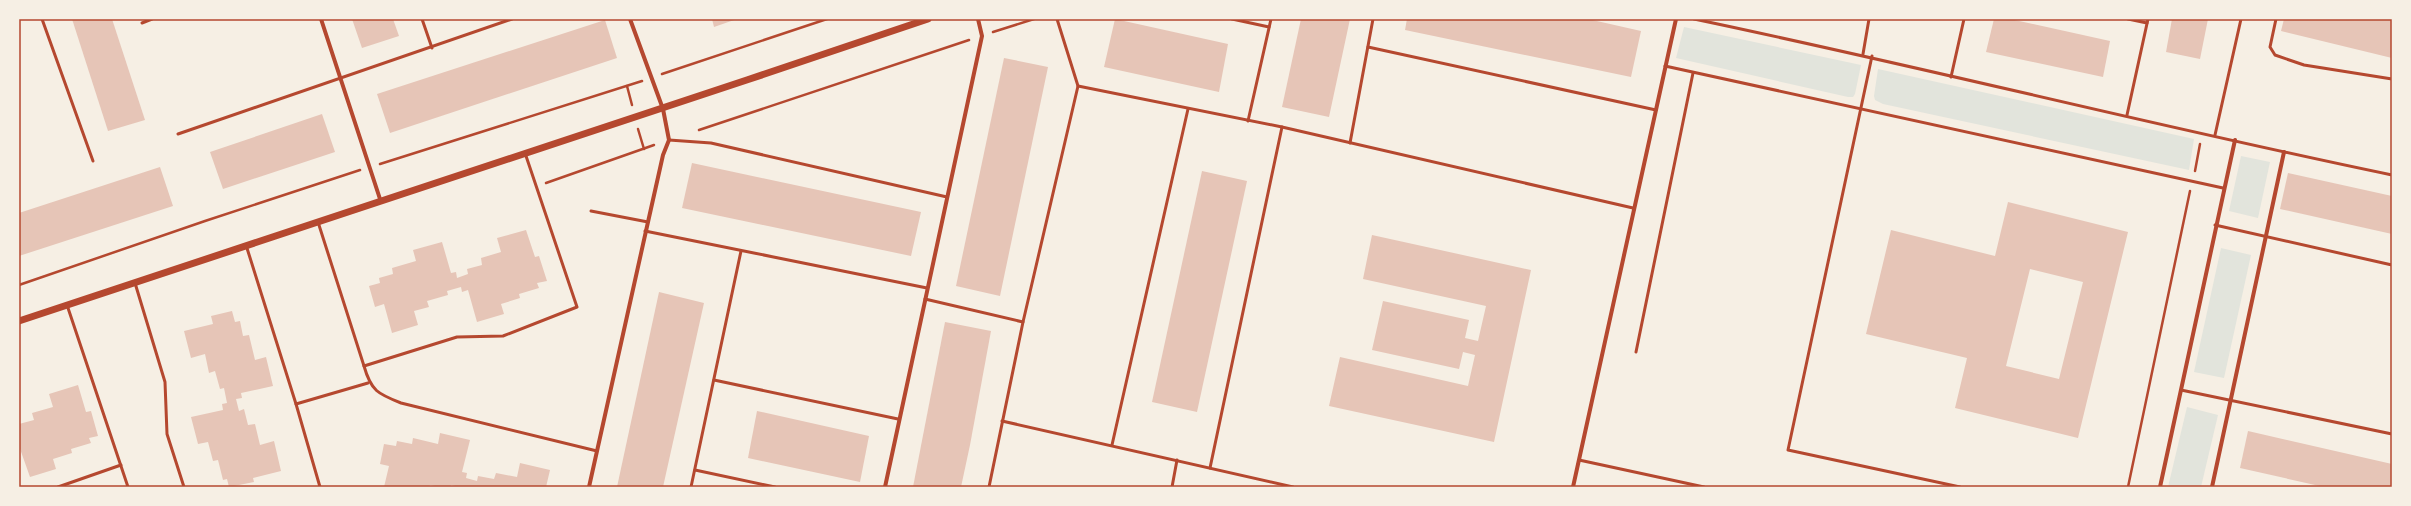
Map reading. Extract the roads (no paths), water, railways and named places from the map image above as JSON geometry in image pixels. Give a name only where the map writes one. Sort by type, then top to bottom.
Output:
[{"type":"street","points":[[320,19],[380,199]]},
{"type":"street","points":[[589,487],[663,155],[669,140],[663,109],[630,19]]},
{"type":"street","points":[[19,321],[246,243],[524,152],[663,109],[928,19]]},
{"type":"street","points":[[885,487],[898,419],[982,36],[978,19]]},
{"type":"street","points":[[1573,487],[1633,208],[1676,19]]},
{"type":"street","points":[[2160,487],[2215,225],[2235,140]]},
{"type":"street","points":[[2213,487],[2230,400],[2284,152]]},
{"type":"lane","points":[[42,19],[93,162]]},
{"type":"lane","points":[[142,23],[152,19]]},
{"type":"lane","points":[[422,19],[432,48]]},
{"type":"lane","points":[[178,134],[341,80],[512,19]]},
{"type":"lane","points":[[989,487],[1023,322],[1078,86],[1057,19]]},
{"type":"lane","points":[[1232,19],[1269,27]]},
{"type":"lane","points":[[1248,121],[1271,19]]},
{"type":"lane","points":[[1350,143],[1373,19]]},
{"type":"lane","points":[[1694,19],[1872,56],[1951,77],[2392,175]]},
{"type":"lane","points":[[1863,54],[1870,19]]},
{"type":"lane","points":[[1951,77],[1964,19]]},
{"type":"lane","points":[[2128,19],[2147,23]]},
{"type":"lane","points":[[2127,115],[2148,19]]},
{"type":"lane","points":[[2215,135],[2241,19]]},
{"type":"lane","points":[[2276,19],[2270,47],[2275,55],[2304,65],[2392,79]]},
{"type":"lane","points":[[1368,47],[1656,110]]},
{"type":"lane","points":[[1872,56],[1788,450],[1960,487]]},
{"type":"lane","points":[[1665,66],[1861,107],[2193,180],[2223,188]]},
{"type":"lane","points":[[1636,352],[1693,73]]},
{"type":"lane","points":[[1078,86],[1282,127],[1633,208]]},
{"type":"lane","points":[[1112,445],[1188,109]]},
{"type":"lane","points":[[1210,468],[1282,127]]},
{"type":"lane","points":[[669,140],[711,143],[947,197]]},
{"type":"lane","points":[[364,366],[456,337],[503,336],[577,307],[537,186],[524,152]]},
{"type":"lane","points":[[591,211],[648,222]]},
{"type":"lane","points":[[317,220],[364,366],[368,383],[381,395],[401,403],[597,451]]},
{"type":"lane","points":[[2215,225],[2265,238],[2392,265]]},
{"type":"lane","points":[[646,231],[927,288]]},
{"type":"lane","points":[[246,243],[320,487]]},
{"type":"lane","points":[[691,487],[741,251]]},
{"type":"lane","points":[[134,281],[165,382],[167,434],[184,487]]},
{"type":"lane","points":[[925,299],[1023,322]]},
{"type":"lane","points":[[67,304],[128,487]]},
{"type":"lane","points":[[714,380],[898,419]]},
{"type":"lane","points":[[296,404],[368,383]]},
{"type":"lane","points":[[2181,390],[2392,434]]},
{"type":"lane","points":[[1002,421],[1293,487]]},
{"type":"lane","points":[[1172,487],[1177,460]]},
{"type":"lane","points":[[1579,460],[1704,487]]},
{"type":"lane","points":[[58,487],[121,465]]},
{"type":"lane","points":[[695,470],[775,487]]},
{"type":"lane","points":[[1270,487],[1271,482]]}]
